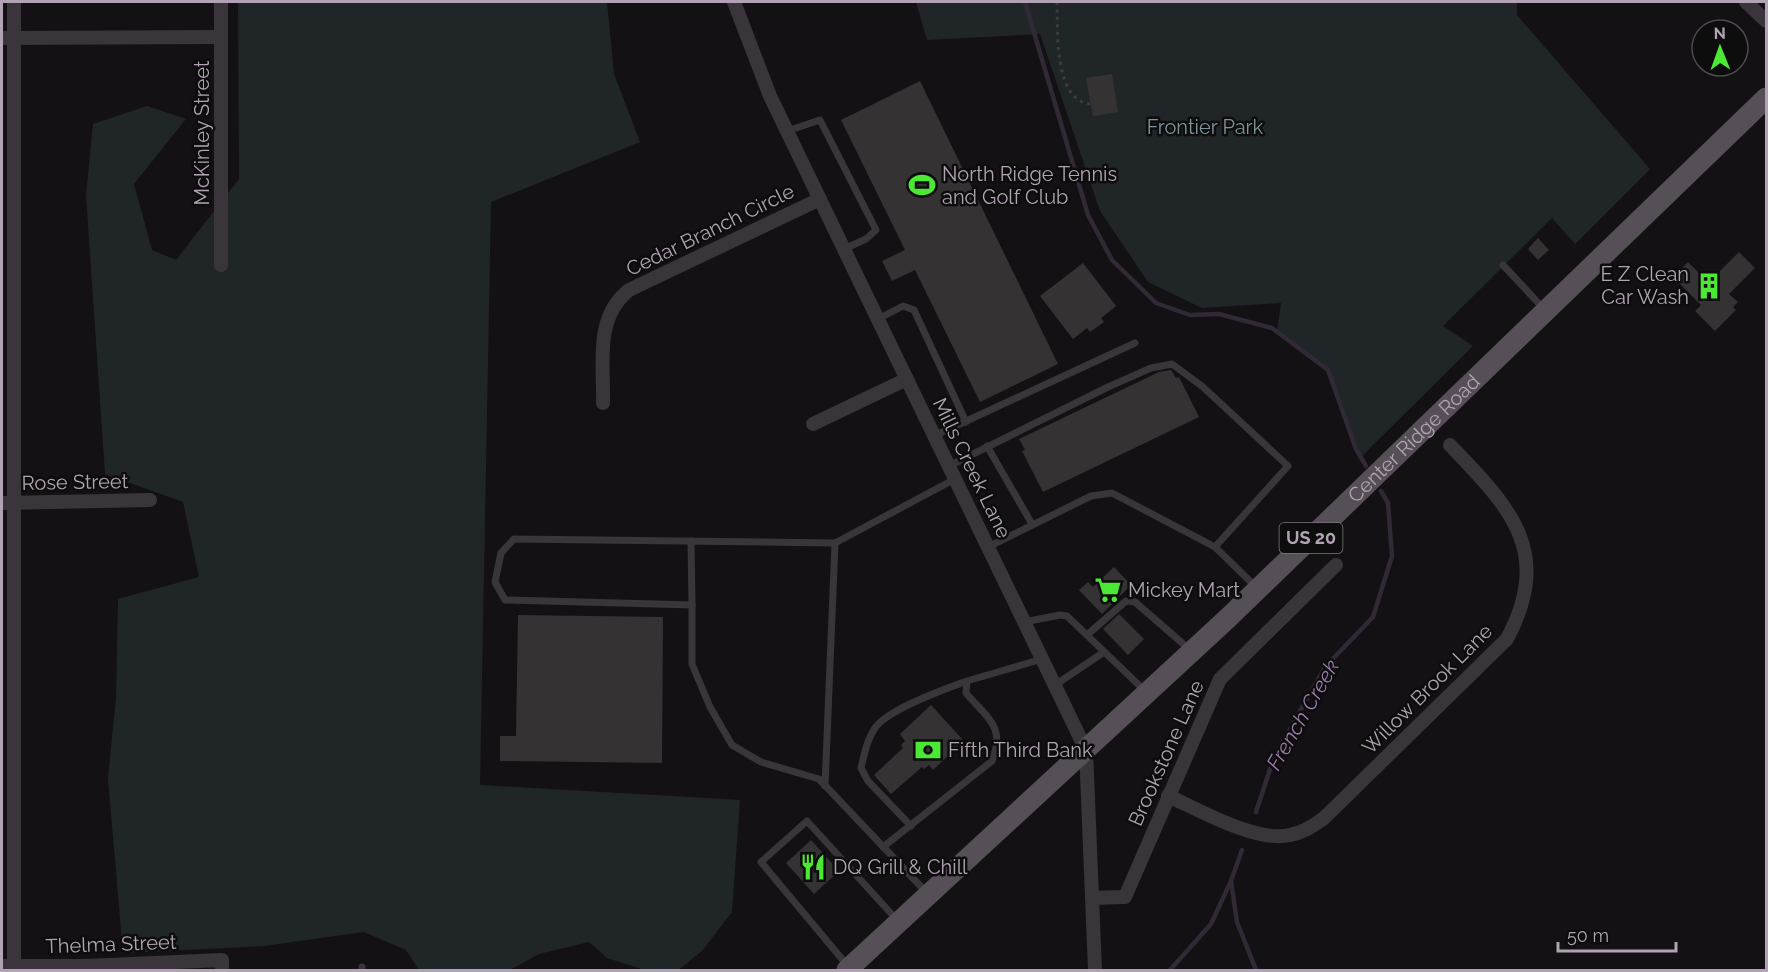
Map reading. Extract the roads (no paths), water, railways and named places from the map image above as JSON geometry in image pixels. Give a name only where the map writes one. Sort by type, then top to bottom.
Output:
[{"type":"main road","name":"Center Ridge Road","points":[[848,969],[1258,589],[1767,98]]},
{"type":"street","points":[[8,966],[8,38],[14,2]]},
{"type":"street","name":"McKinley Street","points":[[221,2],[221,265]]},
{"type":"street","name":"Mills Creek Lane","points":[[734,2],[745,35],[787,131],[1086,750],[1095,970]]},
{"type":"street","points":[[1746,2],[1767,21]]},
{"type":"street","points":[[8,38],[221,37]]},
{"type":"street","name":"Cedar Branch Circle","points":[[603,403],[605,322],[618,299],[629,290],[820,199]]},
{"type":"street","points":[[813,424],[907,379]]},
{"type":"street","name":"Willow Brook Lane","points":[[1168,796],[1251,832],[1270,837],[1289,836],[1307,830],[1323,819],[1491,657],[1512,628],[1525,595],[1527,572],[1523,543],[1512,516],[1495,492],[1449,445]]},
{"type":"street","name":"Rose Street","points":[[8,503],[150,500]]},
{"type":"street","name":"Brookstone Lane","points":[[1092,898],[1125,897],[1220,679],[1336,565]]},
{"type":"street","name":"Thelma Street","points":[[8,966],[222,965]]},
{"type":"lane","points":[[787,131],[820,120],[869,213],[876,230],[866,239],[844,249]]},
{"type":"lane","points":[[1503,265],[1546,312]]},
{"type":"lane","points":[[878,319],[903,306],[914,310],[966,422]]},
{"type":"lane","points":[[934,436],[1135,344]]},
{"type":"lane","points":[[949,466],[1151,368],[1173,364],[1288,466],[1215,547]]},
{"type":"lane","points":[[987,446],[1032,524]]},
{"type":"lane","points":[[692,605],[505,600],[495,582],[501,553],[514,539],[835,543],[955,479]]},
{"type":"lane","points":[[988,547],[1091,496],[1112,494],[1129,500],[1184,533],[1215,547],[1258,589]]},
{"type":"lane","points":[[691,541],[692,664],[710,707],[732,745],[761,762],[819,779],[929,894]]},
{"type":"lane","points":[[825,786],[835,543]]},
{"type":"lane","points":[[1087,635],[1126,601],[1135,602],[1192,651]]},
{"type":"lane","points":[[1024,622],[1060,615],[1067,616],[1147,693]]},
{"type":"lane","points":[[1055,685],[1104,652]]},
{"type":"lane","points":[[911,825],[868,781],[861,768],[875,726],[933,693],[1042,659]]},
{"type":"lane","points":[[883,847],[992,761],[998,747],[997,730],[966,693],[968,681]]},
{"type":"lane","points":[[848,969],[761,862],[807,821],[899,922]]},
{"type":"waterway","name":"French Creek","points":[[1025,2],[1088,215],[1112,260],[1156,303],[1190,315],[1219,314],[1272,328],[1328,370],[1356,449],[1366,466]]},
{"type":"waterway","name":"French Creek","points":[[1256,812],[1274,757],[1325,667],[1373,617],[1392,556],[1388,503],[1381,491]]},
{"type":"waterway","name":"French Creek","points":[[1170,970],[1211,924],[1231,881],[1242,850]]},
{"type":"waterway","points":[[1231,881],[1237,922],[1256,970]]},
{"type":"place","name":"North Ridge Tennis and Golf Club","points":[[922,185]]},
{"type":"place","name":"E Z Clean Car Wash","points":[[1709,286]]},
{"type":"place","name":"Mickey Mart","points":[[1108,590]]},
{"type":"place","name":"Fifth Third Bank","points":[[928,750]]},
{"type":"place","name":"DQ Grill & Chill","points":[[813,867]]},
{"type":"park label","name":"Frontier Park","points":[[1205,127]]}]
